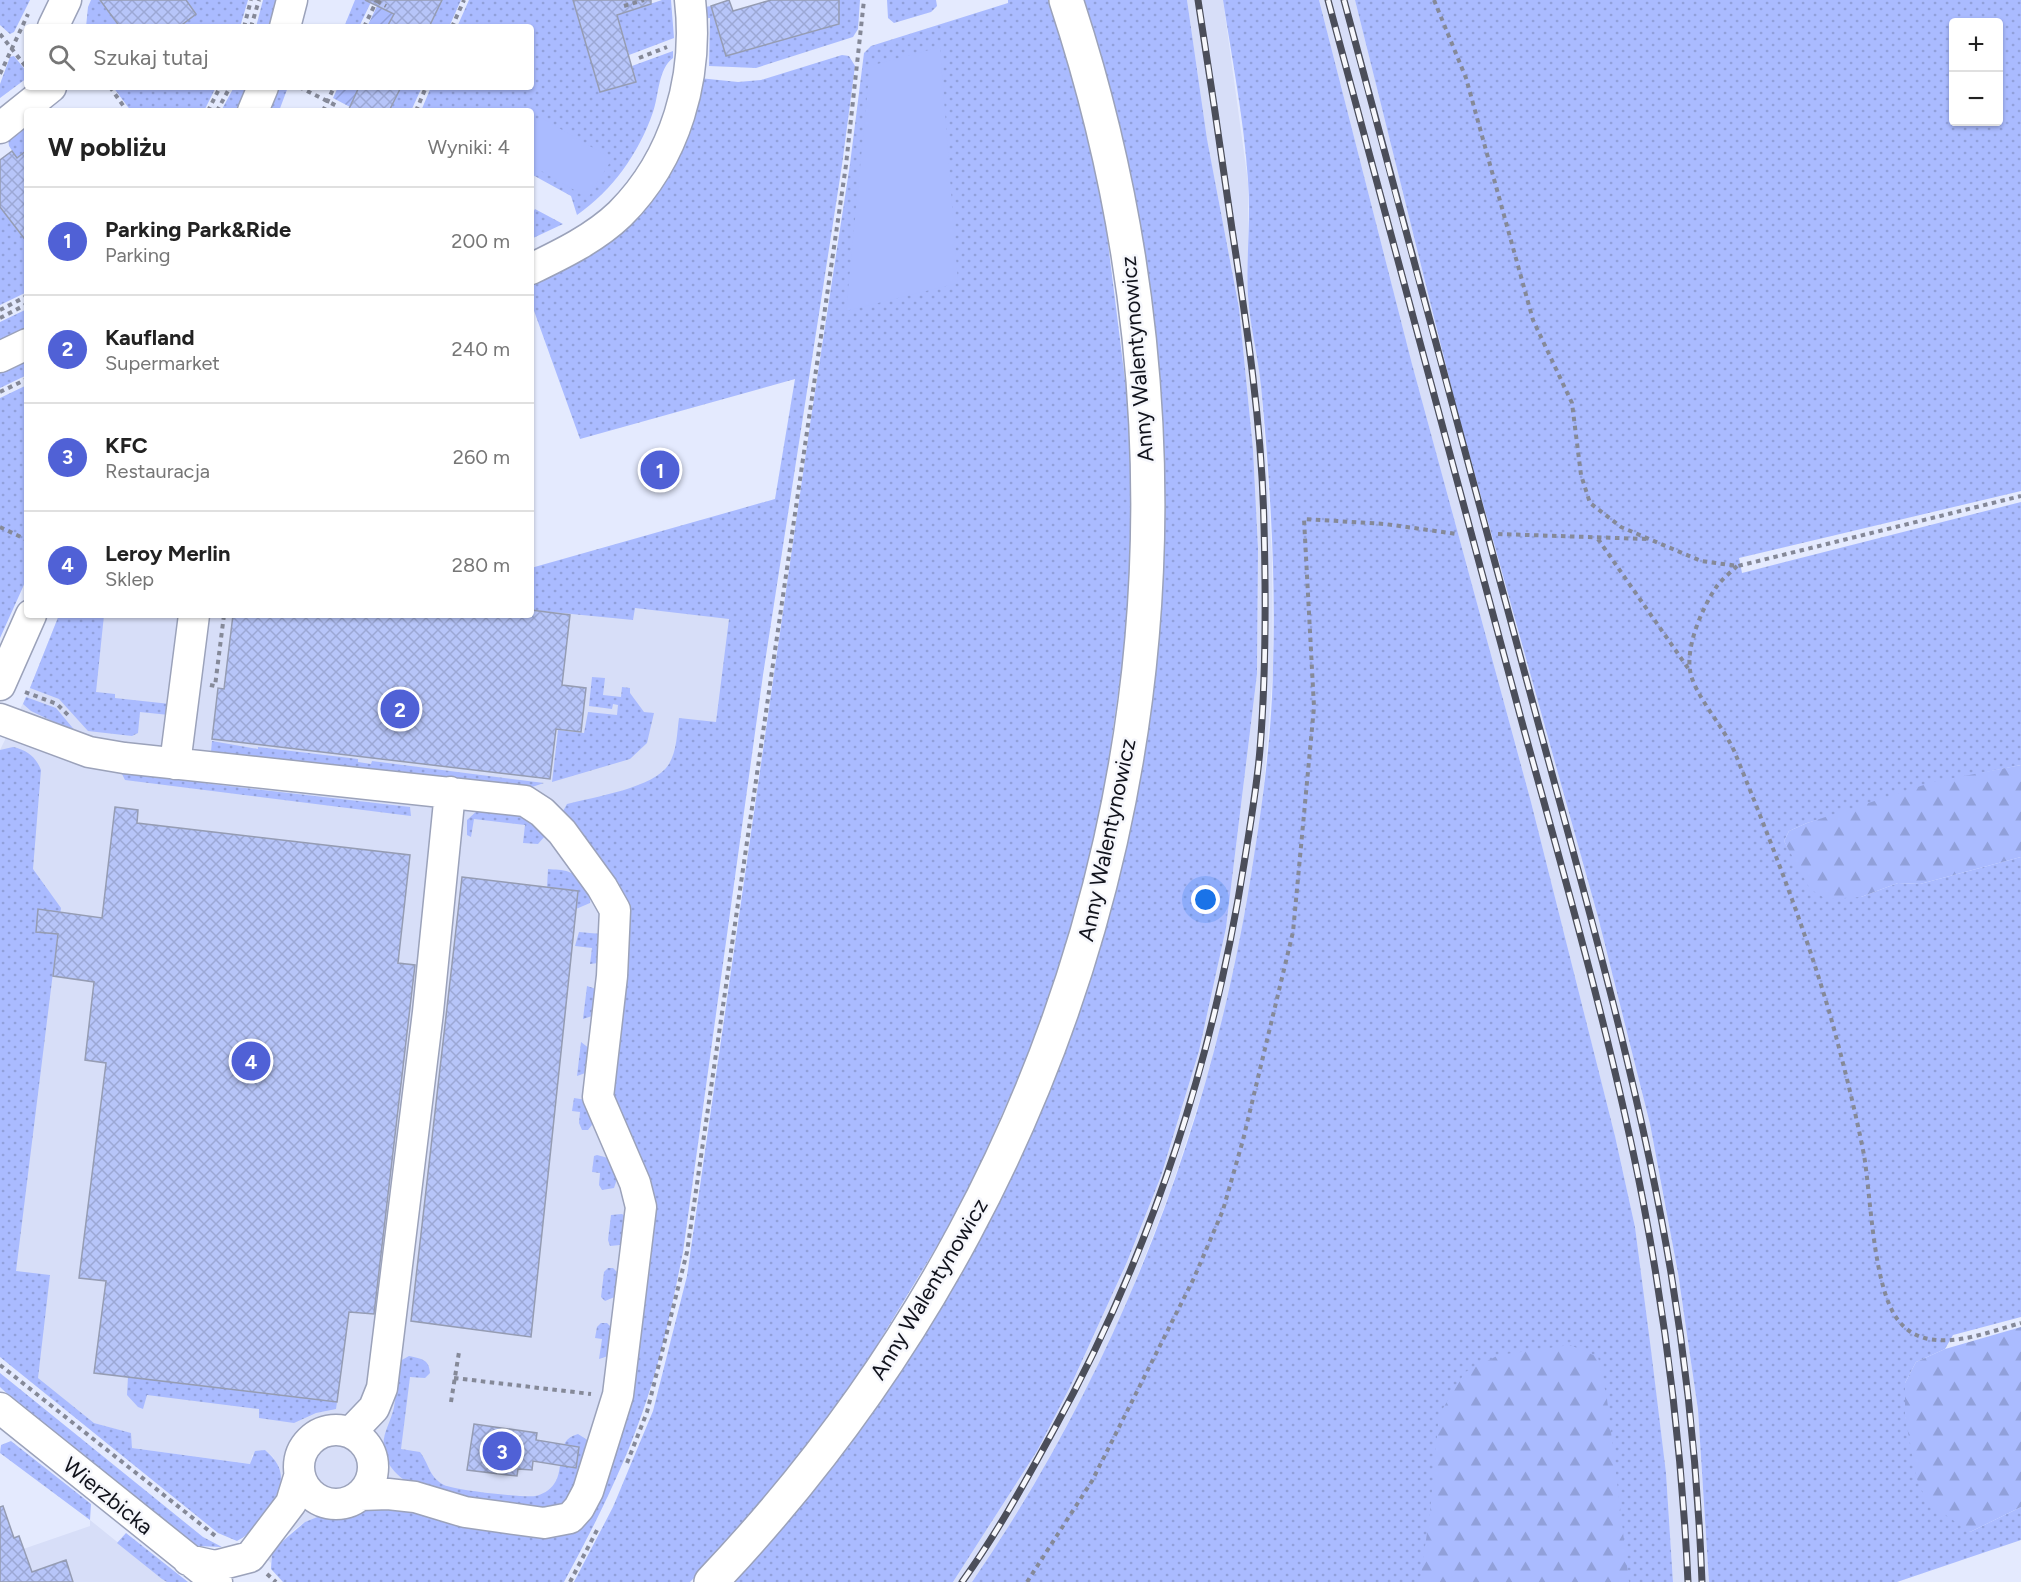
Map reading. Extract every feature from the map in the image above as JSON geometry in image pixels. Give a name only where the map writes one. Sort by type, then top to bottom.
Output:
[{"type":"main road","name":"Anny Walentynowicz","points":[[711,1582],[789,1495],[842,1428],[911,1327],[967,1231],[1005,1155],[1053,1039],[1085,943],[1111,843],[1129,746],[1144,622],[1148,538],[1147,439],[1141,350],[1124,230],[1094,94],[1066,0]]},
{"type":"street","points":[[41,18],[66,0]]},
{"type":"street","points":[[286,24],[292,0]]},
{"type":"street","points":[[534,267],[586,239],[620,214],[637,194],[663,154],[679,119],[690,74],[690,0]]},
{"type":"street","points":[[27,108],[49,90]]},
{"type":"street","points":[[254,108],[262,90]]},
{"type":"street","points":[[0,128],[24,110]]},
{"type":"street","points":[[0,357],[24,345]]},
{"type":"street","points":[[10,687],[30,618]]},
{"type":"street","points":[[175,764],[194,618]]},
{"type":"street","points":[[0,718],[89,752],[175,764],[525,801],[542,812],[562,832],[602,887],[615,910],[612,976],[598,1097],[635,1183],[641,1207],[617,1398],[588,1491],[579,1508],[570,1518],[544,1523],[465,1512],[415,1497],[388,1494],[360,1495]]},
{"type":"street","points":[[351,1432],[374,1408],[382,1388],[428,1012],[450,792]]},
{"type":"street","name":"Wierzbicka","points":[[0,1408],[217,1582]]},
{"type":"street","points":[[188,1560],[252,1570],[296,1493],[301,1452],[309,1440],[322,1432],[336,1429],[351,1432],[363,1441],[372,1461],[370,1483],[360,1495],[350,1502],[299,1507],[284,1515]]},
{"type":"street","points":[[299,1477],[309,1493],[326,1503]]},
{"type":"path","points":[[245,24],[251,0]]},
{"type":"path","points":[[252,24],[259,0]]},
{"type":"path","points":[[453,24],[464,0]]},
{"type":"path","points":[[624,6],[644,0]]},
{"type":"path","points":[[622,1473],[647,1412],[668,1337],[689,1241],[846,165],[864,0]]},
{"type":"path","points":[[1434,0],[1466,78],[1533,320],[1572,403],[1581,475],[1590,503],[1621,527],[1701,561],[1738,566],[2021,495]]},
{"type":"path","points":[[366,24],[377,1],[386,6]]},
{"type":"path","points":[[0,34],[24,64]]},
{"type":"path","points":[[0,74],[10,48],[24,34]]},
{"type":"path","points":[[639,58],[677,44]]},
{"type":"path","points":[[112,90],[125,108]]},
{"type":"path","points":[[210,108],[218,90]]},
{"type":"path","points":[[219,108],[228,90]]},
{"type":"path","points":[[305,90],[339,107]]},
{"type":"path","points":[[324,108],[332,90]]},
{"type":"path","points":[[417,108],[425,90]]},
{"type":"path","points":[[0,310],[24,298]]},
{"type":"path","points":[[0,318],[24,306]]},
{"type":"path","points":[[0,392],[24,380]]},
{"type":"path","points":[[1027,1582],[1092,1481],[1194,1278],[1223,1210],[1243,1140],[1294,920],[1314,707],[1304,519],[1385,524],[1457,534]]},
{"type":"path","points":[[0,527],[24,539]]},
{"type":"path","points":[[1498,534],[1652,539]]},
{"type":"path","points":[[1598,538],[1690,671],[1734,750],[1809,949],[1831,1019],[1863,1154],[1882,1281],[1898,1320],[1913,1333],[1929,1339],[1943,1340],[1964,1339],[2021,1323]]},
{"type":"path","points":[[1690,671],[1691,652],[1709,600],[1718,585],[1738,566]]},
{"type":"path","points":[[10,687],[57,704],[70,718]]},
{"type":"path","points":[[451,1402],[459,1352]]},
{"type":"path","points":[[0,1365],[252,1570],[276,1582]]},
{"type":"path","points":[[454,1378],[617,1398]]},
{"type":"path","points":[[570,1582],[600,1524]]},
{"type":"shaded area","points":[[1187,0],[1223,0],[1248,182],[1248,298],[1261,381],[1272,557],[1273,669],[1263,798],[1244,927],[1216,1050],[1170,1192],[1127,1303],[1088,1386],[1046,1464],[998,1544],[972,1582],[953,1582],[1037,1451],[1071,1385],[1127,1262],[1161,1176],[1199,1051],[1226,928],[1257,674],[1258,548],[1253,449],[1239,308],[1207,139]]},
{"type":"shaded area","points":[[1319,0],[1355,0],[1458,414],[1598,917],[1650,1124],[1678,1273],[1698,1410],[1709,1582],[1673,1582],[1666,1473],[1635,1227],[1615,1136],[1531,802],[1412,364]]},
{"type":"shaded area","points":[[783,515],[747,754],[639,901],[664,1141],[594,1505],[326,1515],[305,1522],[285,1536],[272,1553],[271,1563],[245,1537],[252,1531],[274,1458],[265,1450],[252,1455],[251,1464],[132,1448],[130,1433],[94,1423],[37,1378],[0,1341],[0,750],[28,693],[58,618],[534,618],[534,614]]},
{"type":"shaded area","points":[[90,1520],[167,1582],[0,1582],[0,1557],[90,1526]]},
{"type":"green space","points":[[0,0],[30,0],[14,32],[10,34],[0,25]]},
{"type":"green space","points":[[91,0],[111,0],[104,6],[118,24],[86,24]]},
{"type":"green space","points":[[186,0],[248,0],[241,24],[183,24],[196,14]]},
{"type":"green space","points":[[263,0],[278,0],[272,24],[257,24]]},
{"type":"green space","points":[[355,0],[372,0],[360,24],[345,24]]},
{"type":"green space","points":[[436,0],[461,0],[450,24],[430,24],[441,2]]},
{"type":"green space","points":[[469,0],[573,0],[600,92],[636,82],[632,66],[673,51],[673,58],[664,69],[647,127],[632,156],[602,195],[577,215],[571,196],[534,176],[534,108],[422,108],[430,90],[534,90],[534,24],[458,24]]},
{"type":"green space","points":[[662,0],[671,0],[674,38],[629,55],[617,15]]},
{"type":"green space","points":[[839,0],[860,0],[858,29],[853,37],[756,68],[709,66],[710,18],[701,19],[705,7],[711,6],[726,56],[838,24]]},
{"type":"green space","points":[[887,0],[936,0],[937,6],[931,12],[894,23],[888,18]]},
{"type":"green space","points":[[1008,0],[1051,0],[1101,187],[1133,444],[1128,623],[1105,787],[1083,887],[1048,1010],[963,1203],[839,1408],[723,1548],[690,1582],[574,1582],[613,1507],[653,1411],[687,1276],[850,164],[864,53],[871,46],[1008,3]]},
{"type":"green space","points":[[1080,0],[1187,0],[1207,139],[1239,308],[1253,449],[1258,548],[1257,674],[1226,928],[1199,1051],[1161,1176],[1127,1262],[1071,1385],[1037,1451],[953,1582],[733,1582],[792,1517],[848,1447],[901,1373],[949,1296],[992,1216],[1031,1135],[1065,1052],[1094,968],[1131,823],[1148,719],[1159,595],[1161,512],[1159,384],[1148,286],[1131,190],[1108,94]]},
{"type":"green space","points":[[1223,0],[1319,0],[1412,364],[1531,802],[1615,1136],[1635,1227],[1651,1350],[1666,1473],[1673,1582],[972,1582],[1025,1499],[1073,1414],[1116,1326],[1154,1235],[1187,1143],[1215,1048],[1237,953],[1254,856],[1271,714],[1274,632],[1273,562],[1270,491],[1261,386],[1248,296],[1249,209],[1246,157]]},
{"type":"green space","points":[[1355,0],[2021,0],[2021,491],[1739,558],[1742,573],[2021,502],[2021,765],[1982,773],[1807,823],[1789,831],[1784,841],[1797,863],[1861,897],[1898,883],[1920,884],[2021,857],[2021,1317],[1953,1335],[1945,1349],[1916,1362],[1905,1383],[1905,1417],[1970,1532],[2021,1507],[2021,1540],[1897,1582],[1709,1582],[1698,1410],[1678,1273],[1650,1124],[1598,917],[1458,414]]},
{"type":"green space","points":[[377,6],[394,14],[389,24],[368,24]]},
{"type":"green space","points":[[940,47],[958,283],[846,311],[870,66]]},
{"type":"green space","points":[[842,55],[849,56],[855,66],[842,165],[763,675],[683,1252],[653,1381],[639,1423],[610,1492],[564,1582],[283,1582],[271,1569],[272,1553],[305,1522],[320,1516],[348,1514],[379,1507],[570,1528],[649,1229],[610,1092],[630,926],[628,911],[562,813],[567,804],[637,785],[662,772],[674,753],[679,718],[716,722],[729,619],[635,608],[633,620],[534,610],[534,567],[775,499],[795,379],[580,439],[534,311],[534,279],[592,248],[699,78],[738,82],[761,80]]},
{"type":"green space","points":[[14,56],[24,68],[24,80],[0,98],[0,84],[10,57]]},
{"type":"green space","points":[[115,90],[214,90],[206,108],[129,108]]},
{"type":"green space","points":[[232,90],[248,90],[239,108],[223,108]]},
{"type":"green space","points":[[275,90],[287,90],[280,108],[266,108]]},
{"type":"green space","points":[[337,90],[358,90],[350,107],[333,98]]},
{"type":"green space","points":[[400,90],[421,90],[412,108],[390,108]]},
{"type":"green space","points":[[540,117],[612,159],[588,198],[534,167],[534,127]]},
{"type":"green space","points":[[24,126],[24,152],[17,158],[9,146],[8,139]]},
{"type":"green space","points":[[0,207],[20,233],[24,230],[24,293],[0,305]]},
{"type":"green space","points":[[535,209],[563,224],[534,238]]},
{"type":"green space","points":[[24,310],[24,331],[0,344],[0,322]]},
{"type":"green space","points":[[24,360],[24,376],[0,388],[0,372]]},
{"type":"green space","points":[[24,386],[24,585],[0,638],[0,398]]},
{"type":"green space","points":[[58,618],[104,618],[96,692],[115,694],[115,698],[170,704],[169,715],[140,712],[138,733],[132,736],[88,731],[59,699],[30,688]]},
{"type":"green space","points":[[592,677],[605,678],[603,695],[621,697],[622,687],[630,688],[630,693],[644,712],[654,713],[647,743],[630,759],[552,782],[558,730],[584,733],[588,712],[617,715],[618,705],[613,704],[612,709],[589,706]]},
{"type":"green space","points":[[26,697],[56,708],[77,733],[31,711],[23,704]]},
{"type":"green space","points":[[212,741],[258,749],[258,747],[358,759],[358,762],[371,764],[372,761],[544,783],[520,791],[211,752]]},
{"type":"green space","points":[[13,747],[30,755],[41,770],[33,869],[61,908],[16,1271],[50,1275],[38,1378],[94,1423],[131,1433],[132,1448],[250,1464],[255,1451],[265,1450],[278,1466],[281,1482],[275,1498],[258,1523],[237,1541],[218,1533],[0,1357],[0,750]]},
{"type":"green space","points":[[2021,765],[2021,857],[1920,884],[1898,883],[1861,897],[1826,899],[1810,889],[1784,841],[1789,831],[1807,823],[1933,782]]},
{"type":"green space","points":[[120,770],[204,777],[203,783],[410,807],[411,816],[125,780]]},
{"type":"green space","points":[[479,809],[524,813],[545,836],[538,844],[523,843],[525,825],[474,819],[471,837],[467,835],[467,820]]},
{"type":"green space","points":[[548,869],[566,871],[581,880],[587,890],[590,903],[576,909],[547,888]]},
{"type":"green space","points":[[579,932],[601,934],[598,963],[590,964],[592,948],[575,946]]},
{"type":"green space","points":[[587,986],[596,989],[595,1015],[583,1019]]},
{"type":"green space","points":[[581,1042],[590,1049],[588,1072],[577,1076]]},
{"type":"green space","points":[[574,1098],[586,1100],[595,1121],[588,1130],[582,1130],[579,1123],[580,1112],[572,1111]]},
{"type":"green space","points":[[594,1156],[608,1158],[617,1179],[614,1188],[602,1190],[599,1185],[600,1173],[592,1172]]},
{"type":"green space","points":[[611,1215],[625,1216],[625,1240],[620,1245],[610,1246],[608,1240]]},
{"type":"green space","points":[[608,1268],[613,1268],[619,1274],[617,1296],[605,1301],[601,1297],[604,1272]]},
{"type":"green space","points":[[601,1323],[607,1323],[613,1329],[608,1356],[599,1359],[602,1339],[595,1338],[597,1327]]},
{"type":"green space","points":[[2021,1327],[2021,1507],[1970,1532],[1927,1502],[1917,1479],[1905,1417],[1905,1383],[1916,1362],[1945,1349]]},
{"type":"green space","points":[[1570,1345],[1598,1357],[1607,1399],[1629,1582],[1420,1582],[1430,1512],[1439,1415],[1465,1372],[1499,1355]]},
{"type":"green space","points":[[409,1356],[426,1362],[430,1373],[425,1378],[410,1377],[401,1449],[420,1452],[439,1482],[451,1487],[489,1493],[540,1495],[554,1484],[557,1478],[565,1442],[578,1434],[589,1441],[577,1493],[558,1510],[459,1500],[432,1493],[410,1483],[393,1469],[383,1445],[393,1413],[400,1361]]},
{"type":"green space","points":[[0,1373],[203,1537],[222,1547],[196,1546],[64,1447],[0,1387]]},
{"type":"green space","points":[[128,1376],[337,1402],[336,1409],[316,1413],[294,1423],[259,1418],[259,1409],[147,1395],[143,1409],[127,1395]]},
{"type":"green space","points":[[11,1441],[91,1504],[90,1520],[0,1453],[1,1445]]},
{"type":"green space","points":[[126,1533],[188,1582],[167,1582],[162,1579],[117,1543]]},
{"type":"building","points":[[100,0],[186,0],[196,14],[183,24],[118,24]]},
{"type":"building","points":[[365,0],[442,0],[430,24],[389,24],[394,14]]},
{"type":"building","points":[[573,0],[651,0],[651,4],[617,15],[636,82],[600,92]]},
{"type":"building","points":[[729,0],[733,11],[771,0],[839,0],[839,24],[726,56],[711,6]]},
{"type":"building","points":[[358,90],[400,90],[390,108],[349,108]]},
{"type":"building","points":[[12,151],[17,158],[24,152],[24,238],[0,207],[0,160]]},
{"type":"building","points":[[534,610],[570,615],[562,685],[586,688],[581,732],[556,729],[550,779],[212,739],[218,688],[224,689],[233,618],[534,618]]},
{"type":"building","points":[[115,807],[138,810],[137,823],[410,855],[398,963],[415,965],[374,1314],[349,1312],[337,1402],[94,1373],[106,1281],[79,1278],[106,1063],[85,1060],[94,982],[53,976],[58,934],[36,932],[38,909],[102,918]]},
{"type":"building","points":[[462,877],[578,891],[531,1337],[411,1321]]},
{"type":"building","points":[[474,1424],[537,1433],[536,1440],[579,1447],[576,1468],[533,1461],[532,1470],[518,1469],[517,1476],[467,1470]]},
{"type":"building","points":[[3,1506],[14,1538],[19,1536],[32,1572],[66,1560],[73,1582],[0,1582],[0,1507]]},
{"type":"railway","points":[[962,1582],[998,1528],[1052,1433],[1119,1297],[1148,1228],[1195,1086],[1214,1013],[1231,939],[1253,806],[1262,721],[1265,637],[1263,489],[1248,340],[1198,0]]},
{"type":"railway","points":[[1328,0],[1572,903],[1631,1141],[1652,1248],[1666,1343],[1682,1486],[1688,1582]]},
{"type":"railway","points":[[1344,0],[1629,1066],[1671,1273],[1682,1350],[1695,1466],[1702,1582]]},
{"type":"place","name":"Parking Park&Ride","points":[[660,470]]},
{"type":"place","name":"Kaufland","points":[[400,709]]},
{"type":"place","name":"Leroy Merlin","points":[[251,1061]]},
{"type":"place","name":"KFC","points":[[502,1451]]}]
